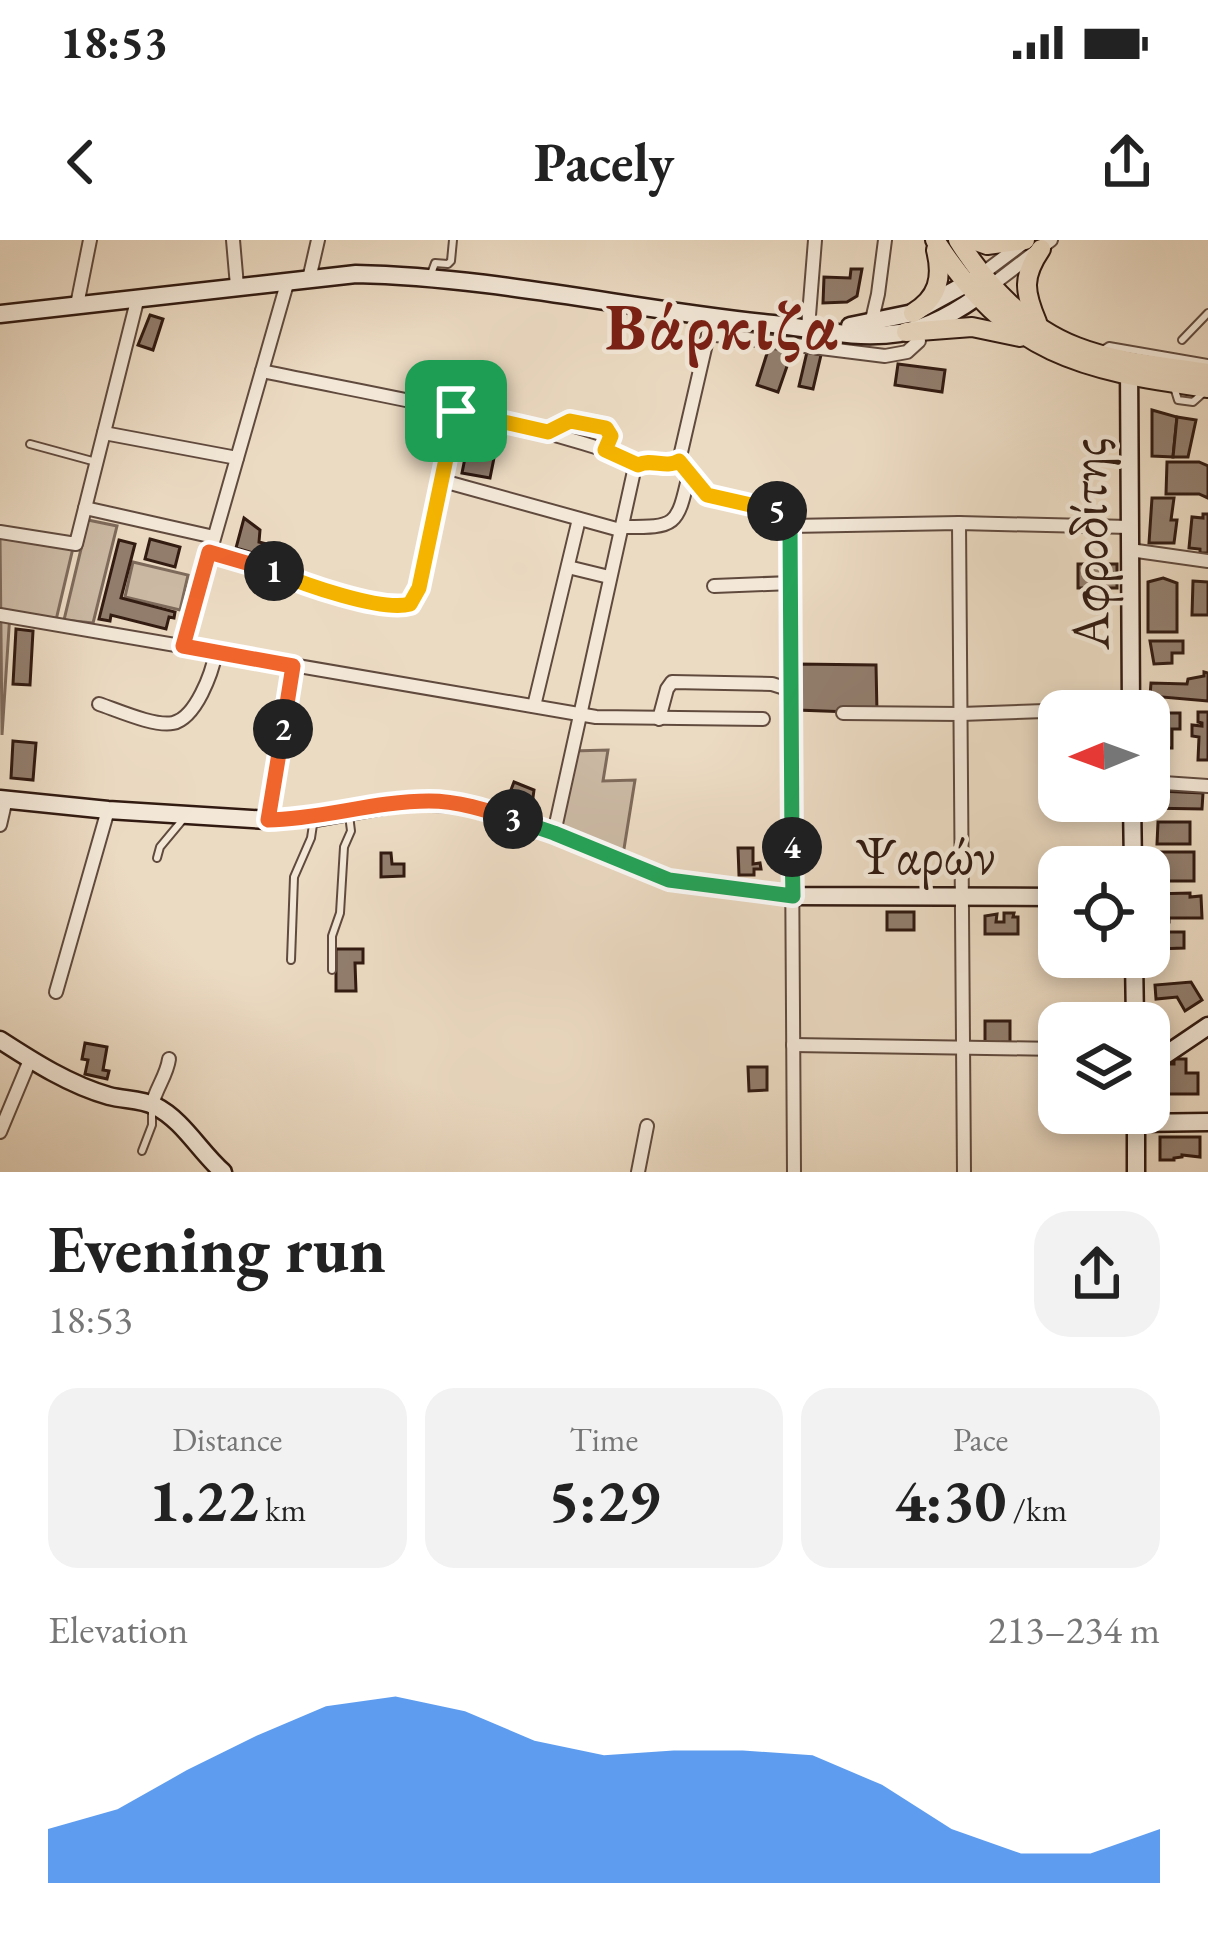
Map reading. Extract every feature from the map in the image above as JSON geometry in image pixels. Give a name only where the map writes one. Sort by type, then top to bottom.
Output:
[{"type":"main road","points":[[934,240],[1039,337],[1088,367],[1208,373]]},
{"type":"main road","points":[[934,240],[939,261],[936,292],[913,329],[992,330],[1065,342],[1129,369],[1208,388]]},
{"type":"main road","points":[[958,240],[980,285]]},
{"type":"main road","points":[[973,240],[987,245],[1036,242],[1026,284],[1039,337]]},
{"type":"street","points":[[77,304],[90,240]]},
{"type":"street","points":[[233,240],[238,286]]},
{"type":"street","points":[[309,279],[318,240]]},
{"type":"street","points":[[810,328],[815,240]]},
{"type":"street","points":[[871,324],[885,240]]},
{"type":"street","points":[[810,328],[878,336],[913,329],[944,316],[1036,242]]},
{"type":"street","points":[[0,314],[356,274],[430,277],[885,356],[907,352],[913,329]]},
{"type":"street","points":[[183,646],[288,280]]},
{"type":"street","points":[[0,532],[76,544],[138,297]]},
{"type":"street","points":[[710,326],[871,324],[913,329]]},
{"type":"street","points":[[554,833],[638,465],[679,461],[710,326]]},
{"type":"street","name":"Αφροδίτης","points":[[1129,369],[1131,690]]},
{"type":"street","points":[[262,371],[548,432],[638,465]]},
{"type":"street","points":[[85,508],[212,545],[302,584],[405,606],[419,588],[456,411]]},
{"type":"street","points":[[548,432],[570,421],[606,428],[611,436],[605,450]]},
{"type":"street","points":[[104,433],[237,458]]},
{"type":"street","points":[[679,461],[707,495],[775,509],[790,526],[794,1172]]},
{"type":"street","points":[[443,481],[621,529],[670,523],[681,509],[689,474]]},
{"type":"street","points":[[534,706],[579,519]]},
{"type":"street","points":[[959,524],[964,1172]]},
{"type":"street","points":[[790,526],[1130,527]]},
{"type":"street","points":[[1130,550],[1208,561]]},
{"type":"street","points":[[568,567],[609,578]]},
{"type":"street","points":[[714,586],[791,583]]},
{"type":"street","points":[[0,616],[616,719],[763,719]]},
{"type":"street","points":[[99,704],[166,724],[179,722],[195,705],[216,652]]},
{"type":"street","points":[[268,820],[293,666]]},
{"type":"street","points":[[659,719],[672,682],[772,684],[791,690]]},
{"type":"street","points":[[843,713],[1038,712]]},
{"type":"street","points":[[1170,783],[1208,786]]},
{"type":"street","points":[[0,825],[3,799]]},
{"type":"street","name":"Ψαρών","points":[[3,799],[268,820],[403,802],[459,803],[554,833],[669,880],[793,896],[1038,897]]},
{"type":"street","points":[[56,992],[109,811]]},
{"type":"street","points":[[1170,1052],[1208,1026]]},
{"type":"street","points":[[0,1040],[78,1084],[152,1105],[170,1115],[223,1172]]},
{"type":"street","points":[[793,1045],[1038,1049]]},
{"type":"street","points":[[152,1105],[169,1058]]},
{"type":"street","points":[[0,1132],[30,1060]]},
{"type":"street","points":[[1170,1120],[1208,1122]]},
{"type":"street","points":[[638,1172],[647,1126]]},
{"type":"street","points":[[1136,1134],[1136,1172]]},
{"type":"lane","points":[[430,277],[435,263],[452,261],[453,240]]},
{"type":"lane","points":[[1182,340],[1208,313]]},
{"type":"lane","points":[[1099,354],[1109,346],[1208,363]]},
{"type":"lane","points":[[30,444],[96,462]]},
{"type":"lane","points":[[332,970],[344,847],[351,831],[349,812]]},
{"type":"lane","points":[[157,858],[186,815]]},
{"type":"lane","points":[[291,960],[294,877],[311,838],[314,817]]},
{"type":"lane","points":[[142,1151],[152,1125],[152,1105]]},
{"type":"shaded area","points":[[88,520],[117,526],[93,623],[64,620]]},
{"type":"shaded area","points":[[0,537],[73,548],[56,620],[10,613],[2,735]]},
{"type":"shaded area","points":[[133,562],[188,575],[180,610],[125,597]]},
{"type":"shaded area","points":[[608,750],[603,781],[635,780],[623,855],[553,828],[572,751]]},
{"type":"building","points":[[851,269],[862,269],[857,296],[847,302],[823,303],[824,277],[850,278]]},
{"type":"building","points":[[150,315],[163,319],[153,350],[138,345]]},
{"type":"building","points":[[770,344],[792,352],[778,392],[757,385]]},
{"type":"building","points":[[807,352],[821,355],[813,389],[799,386]]},
{"type":"building","points":[[898,364],[945,370],[942,392],[895,385]]},
{"type":"building","points":[[1152,410],[1177,417],[1173,457],[1152,456]]},
{"type":"building","points":[[1177,417],[1196,420],[1188,457],[1173,457]]},
{"type":"building","points":[[467,448],[495,453],[490,478],[462,473]]},
{"type":"building","points":[[1167,462],[1208,466],[1208,498],[1166,494]]},
{"type":"building","points":[[1152,498],[1174,498],[1174,543],[1149,543]]},
{"type":"building","points":[[1208,514],[1208,553],[1189,548],[1192,517],[1203,518]]},
{"type":"building","points":[[244,518],[260,530],[259,542],[267,544],[264,556],[236,548]]},
{"type":"building","points":[[150,539],[180,547],[175,567],[145,559]]},
{"type":"building","points":[[119,540],[135,544],[121,598],[175,612],[166,629],[111,615],[110,621],[99,619]]},
{"type":"building","points":[[1078,564],[1117,564],[1117,588],[1078,588]]},
{"type":"building","points":[[1163,578],[1177,583],[1177,632],[1148,632],[1148,582]]},
{"type":"building","points":[[1193,581],[1208,582],[1208,615],[1192,615]]},
{"type":"building","points":[[16,629],[33,631],[30,685],[13,684]]},
{"type":"building","points":[[1150,641],[1183,641],[1183,653],[1172,653],[1172,663],[1154,664]]},
{"type":"building","points":[[796,664],[876,665],[877,713],[797,710]]},
{"type":"building","points":[[1208,673],[1208,701],[1170,698],[1170,690],[1150,690],[1151,683],[1187,684],[1188,679]]},
{"type":"building","points":[[1198,712],[1208,712],[1208,760],[1198,760],[1199,737],[1192,736],[1192,725],[1202,726]]},
{"type":"building","points":[[1170,713],[1180,713],[1180,729],[1172,729],[1172,748]]},
{"type":"building","points":[[13,741],[36,743],[33,780],[11,778]]},
{"type":"building","points":[[514,782],[534,790],[532,805],[528,804],[524,815],[504,808]]},
{"type":"building","points":[[1170,792],[1203,793],[1202,809],[1170,808]]},
{"type":"building","points":[[1158,822],[1190,822],[1190,844],[1157,844]]},
{"type":"building","points":[[738,848],[753,848],[753,864],[760,863],[761,869],[754,869],[754,875],[739,875]]},
{"type":"building","points":[[1170,852],[1194,852],[1194,881],[1170,881]]},
{"type":"building","points":[[381,853],[391,853],[392,864],[404,864],[404,876],[381,877]]},
{"type":"building","points":[[1170,894],[1201,896],[1202,918],[1170,918]]},
{"type":"building","points":[[887,912],[914,912],[914,930],[887,930]]},
{"type":"building","points":[[1004,913],[1018,917],[1018,934],[985,934],[985,916],[997,914],[996,922],[1004,922]]},
{"type":"building","points":[[1170,932],[1184,932],[1184,948],[1170,949]]},
{"type":"building","points":[[336,949],[363,949],[363,963],[355,963],[356,991],[336,991]]},
{"type":"building","points":[[1191,982],[1202,1000],[1185,1011],[1177,997],[1156,999],[1155,985]]},
{"type":"building","points":[[985,1021],[1010,1021],[1010,1042],[985,1043]]},
{"type":"building","points":[[85,1043],[107,1047],[103,1070],[109,1071],[107,1079],[85,1074]]},
{"type":"building","points":[[1174,1059],[1186,1059],[1186,1073],[1198,1073],[1198,1094],[1170,1094],[1170,1064]]},
{"type":"building","points":[[748,1067],[767,1067],[767,1090],[749,1091]]},
{"type":"building","points":[[1160,1137],[1200,1137],[1200,1157],[1160,1160]]},
{"type":"district","name":"Βάρκιζα","points":[[723,326]]},
{"type":"route","points":[[456,411],[548,432],[570,421],[606,428],[611,436],[605,450],[638,465],[679,461],[712,498],[775,509],[783,515],[790,526],[793,896],[669,880],[554,833],[459,803],[403,802],[319,817],[268,820],[293,666],[183,646],[209,552],[265,567],[302,584],[393,607],[410,604],[419,588],[456,411]]}]
